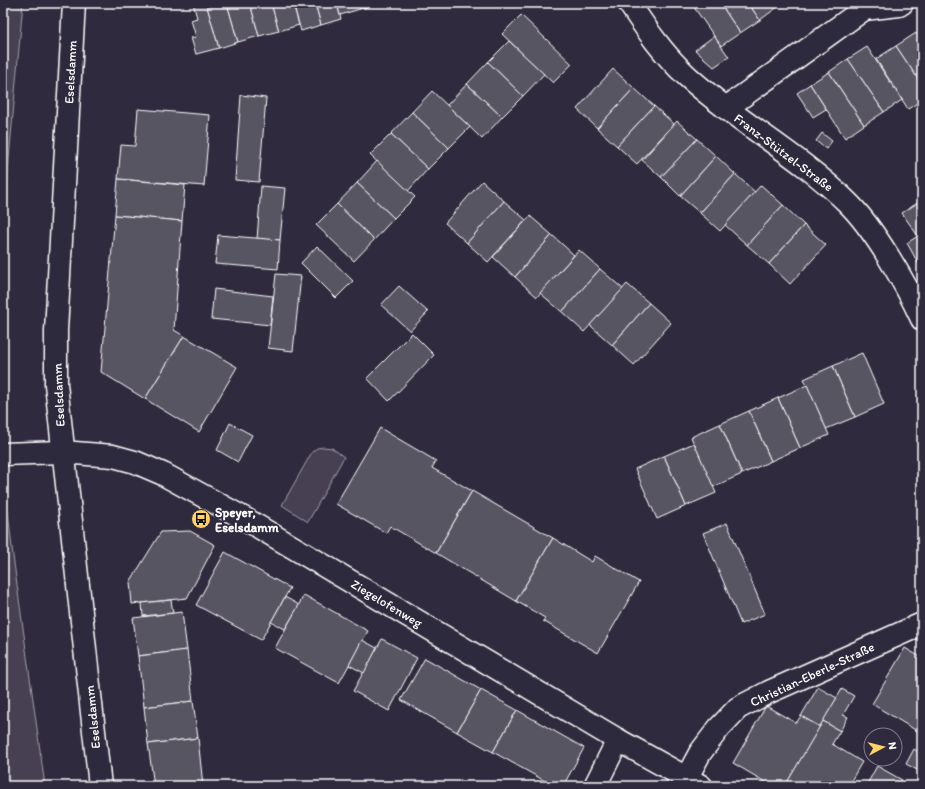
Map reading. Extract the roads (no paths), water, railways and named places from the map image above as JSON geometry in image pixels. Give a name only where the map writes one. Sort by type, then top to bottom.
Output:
[{"type":"street","name":"Eselsdamm","points":[[74,3],[56,331],[56,384],[62,452],[100,786]]},
{"type":"street","name":"Franz-Stützel-Straße","points":[[629,3],[671,60],[688,77],[726,108],[819,176],[848,203],[873,234],[897,271],[922,317]]},
{"type":"street","name":"Franz-Stützel-Straße","points":[[726,108],[864,9],[899,5],[902,3]]},
{"type":"street","name":"Ziegelofenweg","points":[[3,454],[62,452],[113,456],[135,462],[163,474],[247,520],[618,740],[694,782]]},
{"type":"street","name":"Christian-Eberle-Straße","points":[[694,782],[700,753],[719,728],[738,708],[769,692],[922,624]]},
{"type":"street","points":[[595,786],[618,740]]},
{"type":"place","name":"Speyer, Eselsdamm","points":[[201,519]]}]
